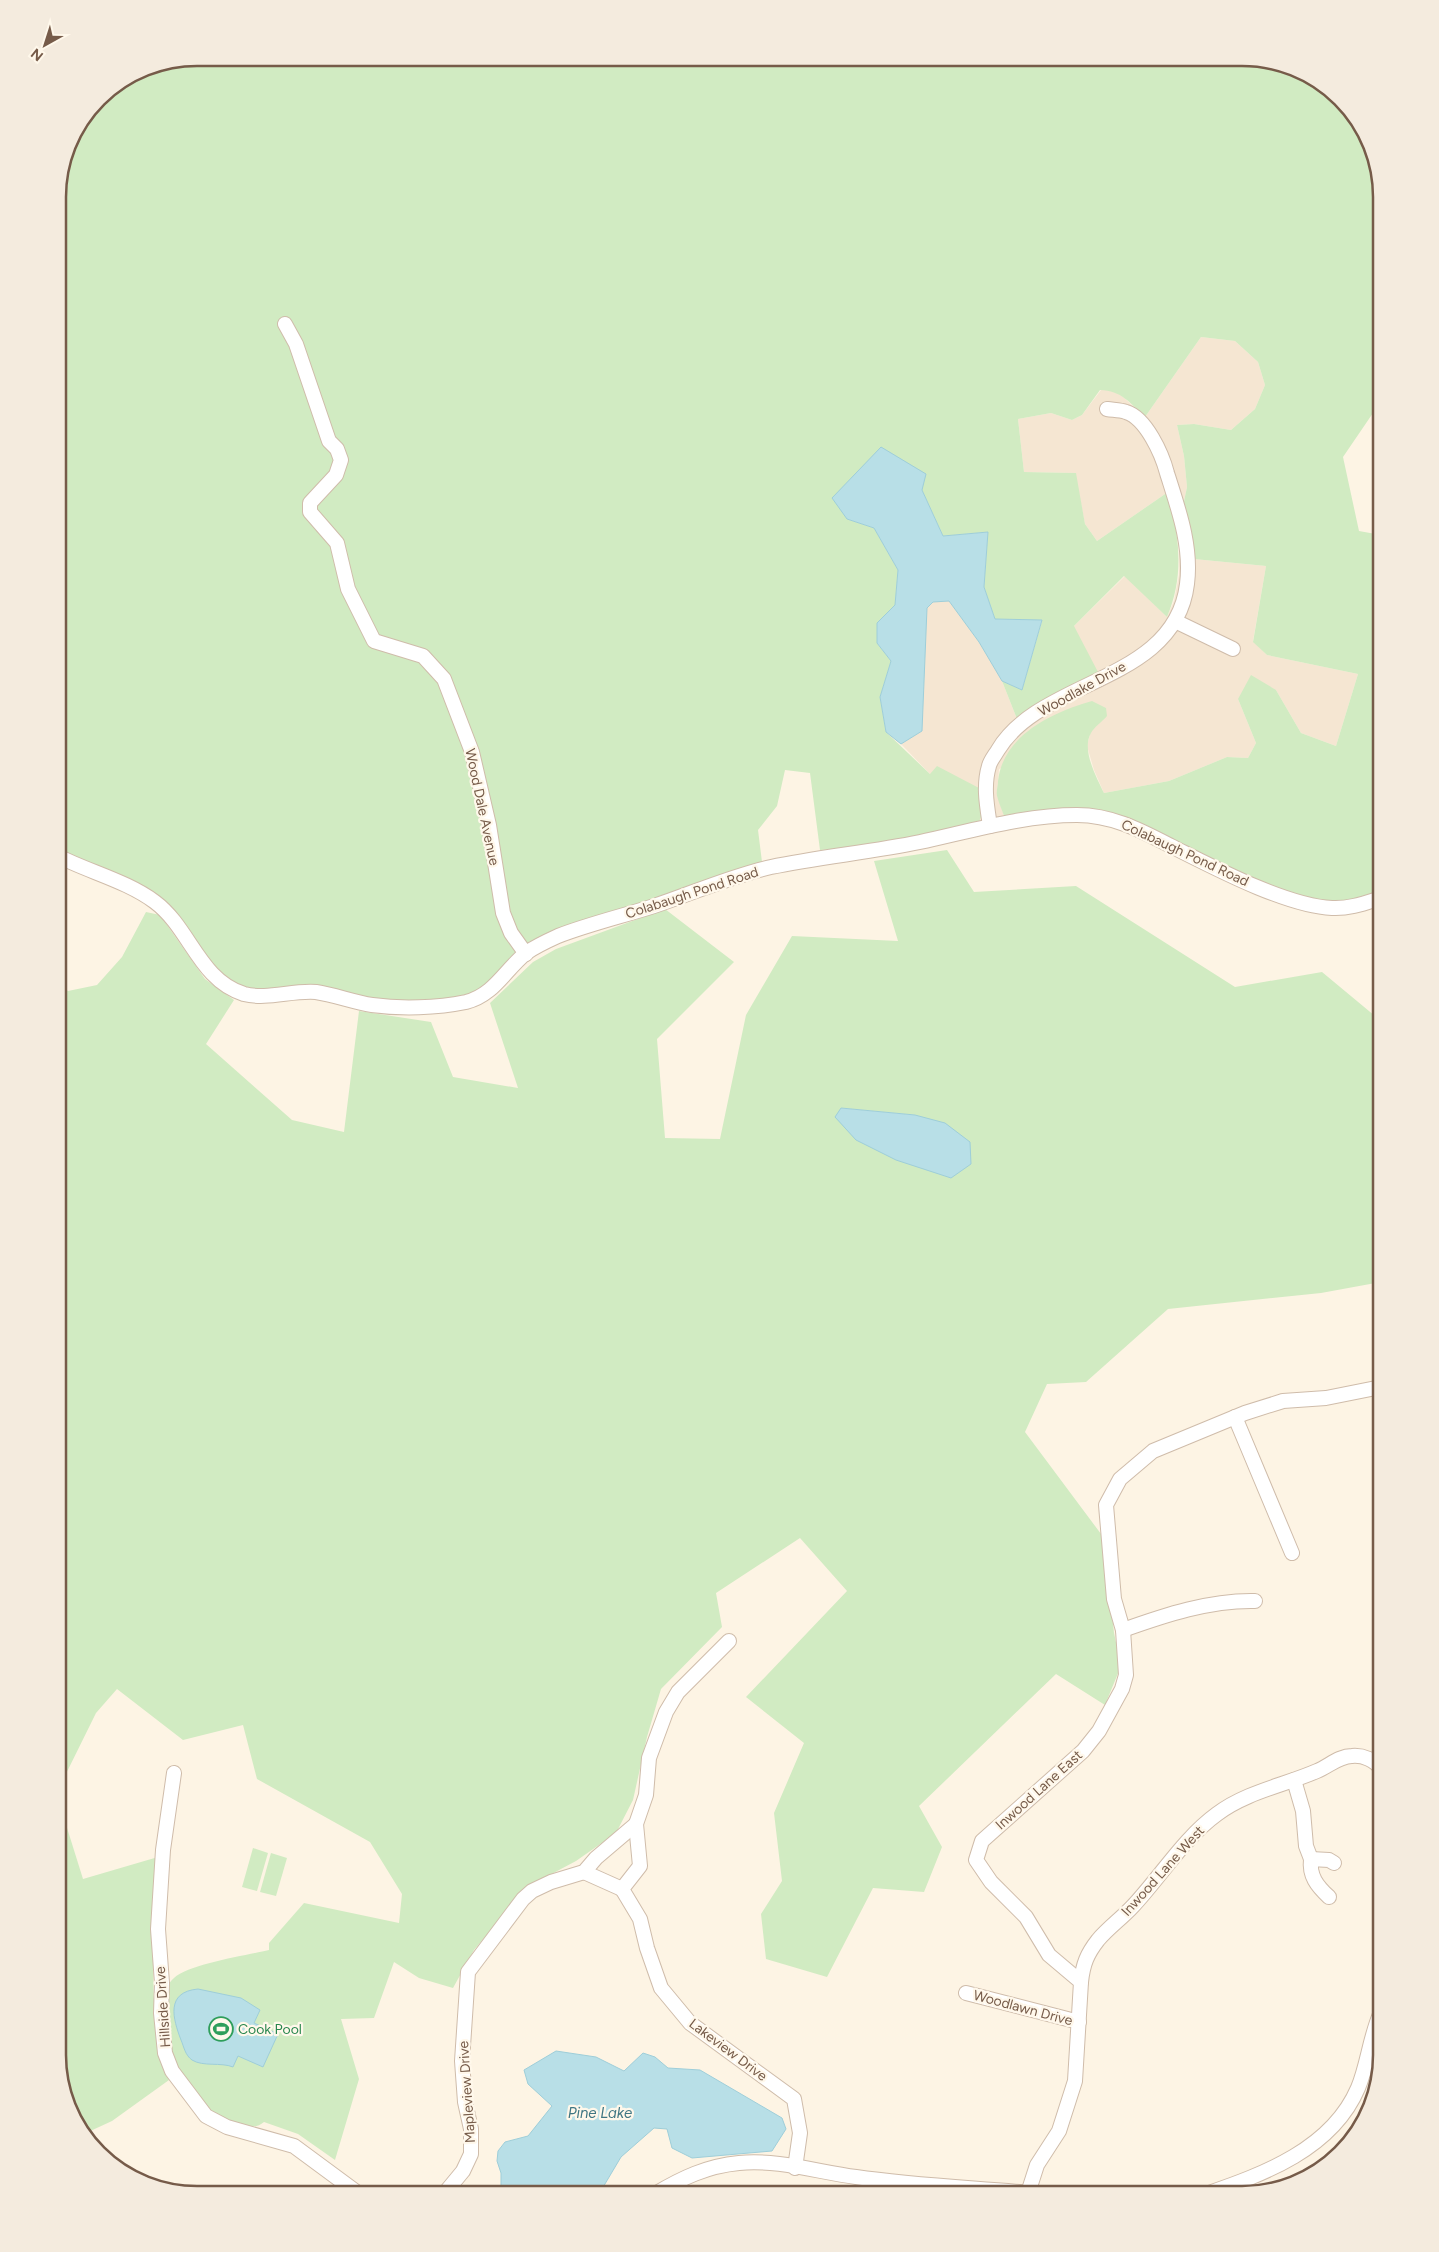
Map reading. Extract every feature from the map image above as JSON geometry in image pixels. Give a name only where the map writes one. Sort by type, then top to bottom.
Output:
[{"type":"street","name":"Wood Dale Avenue","points":[[285,324],[296,344],[329,441],[337,449],[341,460],[336,475],[310,503],[310,512],[337,543],[348,589],[374,642],[423,656],[444,679],[472,752],[489,825],[503,914],[510,933],[526,954]]},
{"type":"street","name":"Woodlake Drive","points":[[990,826],[985,794],[989,766],[1003,742],[1015,728],[1043,708],[1105,678],[1140,656],[1164,635],[1174,621],[1182,604],[1187,584],[1188,552],[1166,469],[1152,436],[1136,418],[1127,412],[1107,409]]},
{"type":"street","points":[[1174,621],[1233,649]]},
{"type":"street","name":"Colabaugh Pond Road","points":[[67,860],[126,886],[157,904],[176,924],[202,962],[227,987],[252,995],[316,992],[372,1005],[399,1006],[466,1002],[490,991],[526,954],[559,936],[656,905],[722,881],[767,868],[918,842],[990,826],[1052,816],[1099,816],[1125,823],[1226,873],[1302,902],[1332,908],[1348,908],[1373,901]]},
{"type":"street","name":"Inwood Lane East","points":[[1081,1982],[1049,1955],[1026,1917],[991,1882],[976,1860],[982,1841],[1083,1751],[1099,1731],[1122,1689],[1126,1675],[1123,1630],[1114,1599],[1106,1505],[1111,1494],[1120,1479],[1152,1451],[1235,1417],[1283,1400],[1326,1398],[1373,1389]]},
{"type":"street","points":[[1235,1417],[1292,1553]]},
{"type":"street","points":[[1123,1630],[1161,1616],[1231,1600],[1255,1601]]},
{"type":"street","points":[[636,1824],[596,1858],[584,1872],[622,1889],[640,1866],[636,1824],[646,1795],[648,1758],[666,1712],[678,1692],[729,1641]]},
{"type":"street","name":"Inwood Lane West","points":[[1081,1982],[1084,1963],[1098,1940],[1133,1907],[1202,1826],[1234,1802],[1319,1770],[1342,1758],[1351,1756],[1373,1762]]},
{"type":"street","name":"Hillside Drive","points":[[174,1773],[163,1850],[158,1929],[162,1983],[160,2013],[165,2053],[172,2071],[206,2116],[227,2127],[294,2146],[347,2185]]},
{"type":"street","points":[[1294,1780],[1303,1811],[1306,1846],[1311,1859],[1310,1869],[1317,1885],[1328,1896]]},
{"type":"street","points":[[1311,1859],[1329,1860],[1334,1863]]},
{"type":"street","name":"Mapleview Drive","points":[[451,2185],[463,2171],[470,2154],[471,2129],[465,2102],[462,2060],[468,1972],[523,1899],[551,1882],[584,1872]]},
{"type":"street","name":"Lakeview Drive","points":[[622,1889],[640,1919],[647,1948],[661,1988],[690,2023],[794,2099],[800,2133],[795,2168]]},
{"type":"street","points":[[1035,2186],[1037,2165],[1060,2131],[1075,2081],[1081,1982]]},
{"type":"street","name":"Woodlawn Drive","points":[[966,1993],[1079,2022]]},
{"type":"street","points":[[1225,2186],[1293,2158],[1312,2146],[1330,2130],[1345,2111],[1357,2090],[1373,2040]]},
{"type":"street","points":[[671,2185],[692,2174],[722,2165],[755,2162],[899,2183],[932,2186]]},
{"type":"shaded area","points":[[1201,337],[1235,341],[1258,362],[1265,385],[1255,409],[1231,430],[1194,424],[1177,425],[1184,456],[1187,487],[1183,506],[1194,559],[1266,566],[1253,641],[1267,655],[1358,674],[1336,746],[1301,733],[1276,690],[1238,699],[1256,743],[1248,758],[1227,757],[1169,781],[1104,793],[1094,770],[1087,746],[1090,734],[999,769],[997,795],[1005,818],[978,824],[978,788],[930,774],[901,744],[922,731],[927,608],[933,602],[949,601],[979,642],[1002,681],[1017,719],[1074,626],[1125,576],[1167,617],[1174,601],[1179,575],[1179,547],[1168,492],[1097,541],[1085,524],[1075,473],[1024,472],[1018,419],[1051,413],[1072,420],[1082,415],[1101,390],[1112,390],[1121,395],[1145,417]]},
{"type":"green space","points":[[197,66],[1251,67],[1284,73],[1315,88],[1351,124],[1366,155],[1372,180],[1373,197],[1373,413],[1343,457],[1359,531],[1373,534],[1373,895],[1348,901],[1327,900],[1280,889],[1232,870],[1138,822],[1106,811],[1068,808],[1005,818],[997,796],[1002,765],[1009,751],[1020,738],[1046,719],[1092,701],[1106,708],[1107,716],[1092,731],[1088,740],[1091,764],[1104,793],[1169,781],[1227,757],[1248,758],[1256,743],[1238,699],[1251,675],[1276,690],[1301,733],[1336,746],[1358,674],[1267,655],[1253,642],[1266,566],[1194,559],[1183,506],[1187,487],[1184,456],[1177,425],[1194,424],[1231,430],[1255,409],[1265,385],[1258,362],[1235,341],[1201,337],[1145,417],[1120,395],[1100,390],[1082,415],[1072,420],[1051,413],[1018,419],[1024,472],[1076,473],[1085,524],[1097,541],[1168,492],[1177,539],[1178,570],[1173,601],[1167,617],[1124,576],[1074,626],[1098,672],[1017,719],[1002,681],[1022,690],[1042,621],[995,619],[984,587],[988,532],[943,536],[922,490],[847,519],[874,528],[898,570],[895,606],[877,643],[891,661],[880,697],[886,732],[930,774],[937,766],[979,788],[981,817],[978,824],[862,847],[820,850],[810,773],[785,770],[777,806],[758,830],[762,862],[529,942],[487,988],[457,998],[394,1001],[367,999],[312,985],[284,990],[250,990],[223,980],[182,922],[67,855],[67,180],[76,147],[93,117],[124,88],[147,76],[163,71]]},
{"type":"green space","points":[[947,850],[974,892],[1076,886],[1235,987],[1322,972],[1373,1014],[1373,1283],[1321,1293],[1168,1309],[1086,1382],[1047,1384],[1025,1432],[1104,1538],[1114,1633],[1121,1666],[1105,1705],[1056,1674],[919,1806],[942,1847],[924,1892],[873,1888],[827,1977],[766,1959],[761,1914],[782,1881],[774,1813],[804,1743],[746,1697],[847,1591],[800,1538],[716,1593],[722,1627],[661,1689],[647,1737],[633,1800],[616,1833],[576,1861],[527,1887],[474,1950],[453,1988],[419,1978],[394,1962],[374,2018],[341,2019],[359,2079],[335,2160],[298,2134],[264,2122],[258,2126],[246,2126],[214,2114],[194,2094],[178,2070],[172,2056],[168,2031],[167,1998],[167,1991],[171,1981],[192,1968],[269,1950],[269,1943],[304,1903],[399,1923],[402,1894],[370,1842],[257,1779],[243,1725],[183,1740],[117,1689],[96,1713],[66,1773],[67,990],[97,985],[122,957],[146,912],[160,915],[205,979],[234,1000],[206,1044],[292,1120],[344,1132],[359,1011],[431,1022],[453,1077],[518,1088],[490,1003],[533,962],[556,949],[665,909],[734,962],[657,1039],[665,1138],[720,1139],[746,1015],[792,936],[898,941],[874,861]],"holes":[[[841,1108],[915,1115],[951,1178]]]},
{"type":"green space","points":[[66,1825],[83,1879],[158,1857],[153,1971],[154,2001],[156,2030],[161,2056],[169,2080],[112,2121],[90,2131],[73,2097],[67,2072]]},
{"type":"green space","points":[[253,1848],[268,1853],[257,1891],[242,1887]]},
{"type":"green space","points":[[271,1853],[287,1858],[276,1896],[260,1892]]},
{"type":"water","points":[[881,447],[926,474],[922,490],[943,536],[988,532],[984,587],[995,619],[1042,620],[1022,690],[1002,681],[979,642],[949,601],[933,602],[927,608],[922,731],[901,744],[886,732],[880,697],[891,661],[877,643],[877,623],[895,605],[898,570],[874,528],[847,519],[832,498]]},
{"type":"water","points":[[841,1108],[915,1115],[945,1123],[970,1142],[971,1164],[951,1178],[896,1160],[856,1140],[835,1117]]},
{"type":"water","name":"Cook Pool","points":[[198,1989],[241,1998],[260,2010],[254,2023],[278,2034],[263,2067],[238,2056],[233,2067],[196,2062],[188,2056],[176,2024],[174,2008],[180,1995],[187,1991]]},
{"type":"water","name":"Pine Lake","points":[[556,2051],[596,2057],[624,2071],[643,2053],[655,2057],[668,2068],[700,2070],[782,2118],[786,2129],[772,2151],[692,2158],[672,2148],[667,2129],[654,2128],[621,2157],[604,2185],[501,2185],[501,2173],[497,2161],[498,2151],[505,2142],[528,2136],[552,2106],[528,2084],[524,2070]]},
{"type":"place","name":"Cook Pool","points":[[221,2029]]}]
